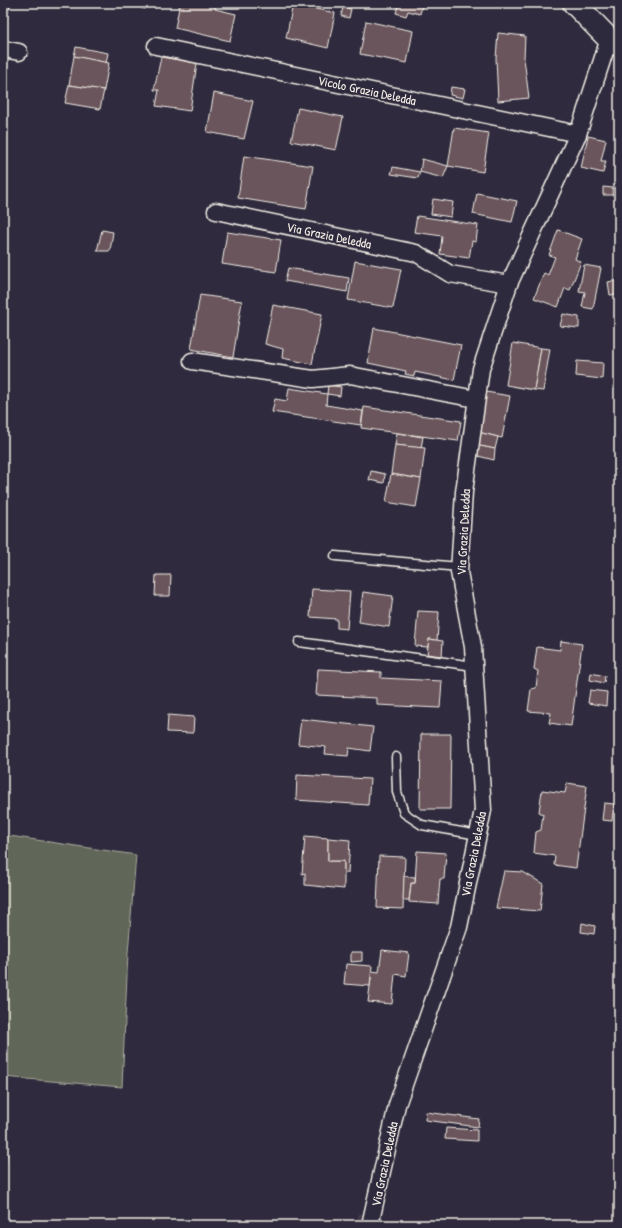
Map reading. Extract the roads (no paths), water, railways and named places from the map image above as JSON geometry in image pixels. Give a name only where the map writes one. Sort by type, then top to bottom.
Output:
[{"type":"main road","points":[[574,3],[614,42]]},
{"type":"street","name":"Via Grazia Deledda","points":[[370,1225],[397,1105],[459,927],[483,810],[473,647],[459,572],[464,492],[481,369],[509,284],[578,134],[614,42]]},
{"type":"street","name":"Vicolo Grazia Deledda","points":[[156,46],[578,134]]},
{"type":"street","points":[[3,48],[19,52]]},
{"type":"street","name":"Via Grazia Deledda","points":[[216,211],[416,253],[450,274],[509,284]]},
{"type":"street","points":[[192,361],[313,379],[350,375],[476,399]]},
{"type":"lane","points":[[335,556],[459,567]]},
{"type":"lane","points":[[299,642],[474,666]]},
{"type":"lane","points":[[396,757],[397,792],[404,813],[422,824],[478,835]]}]
